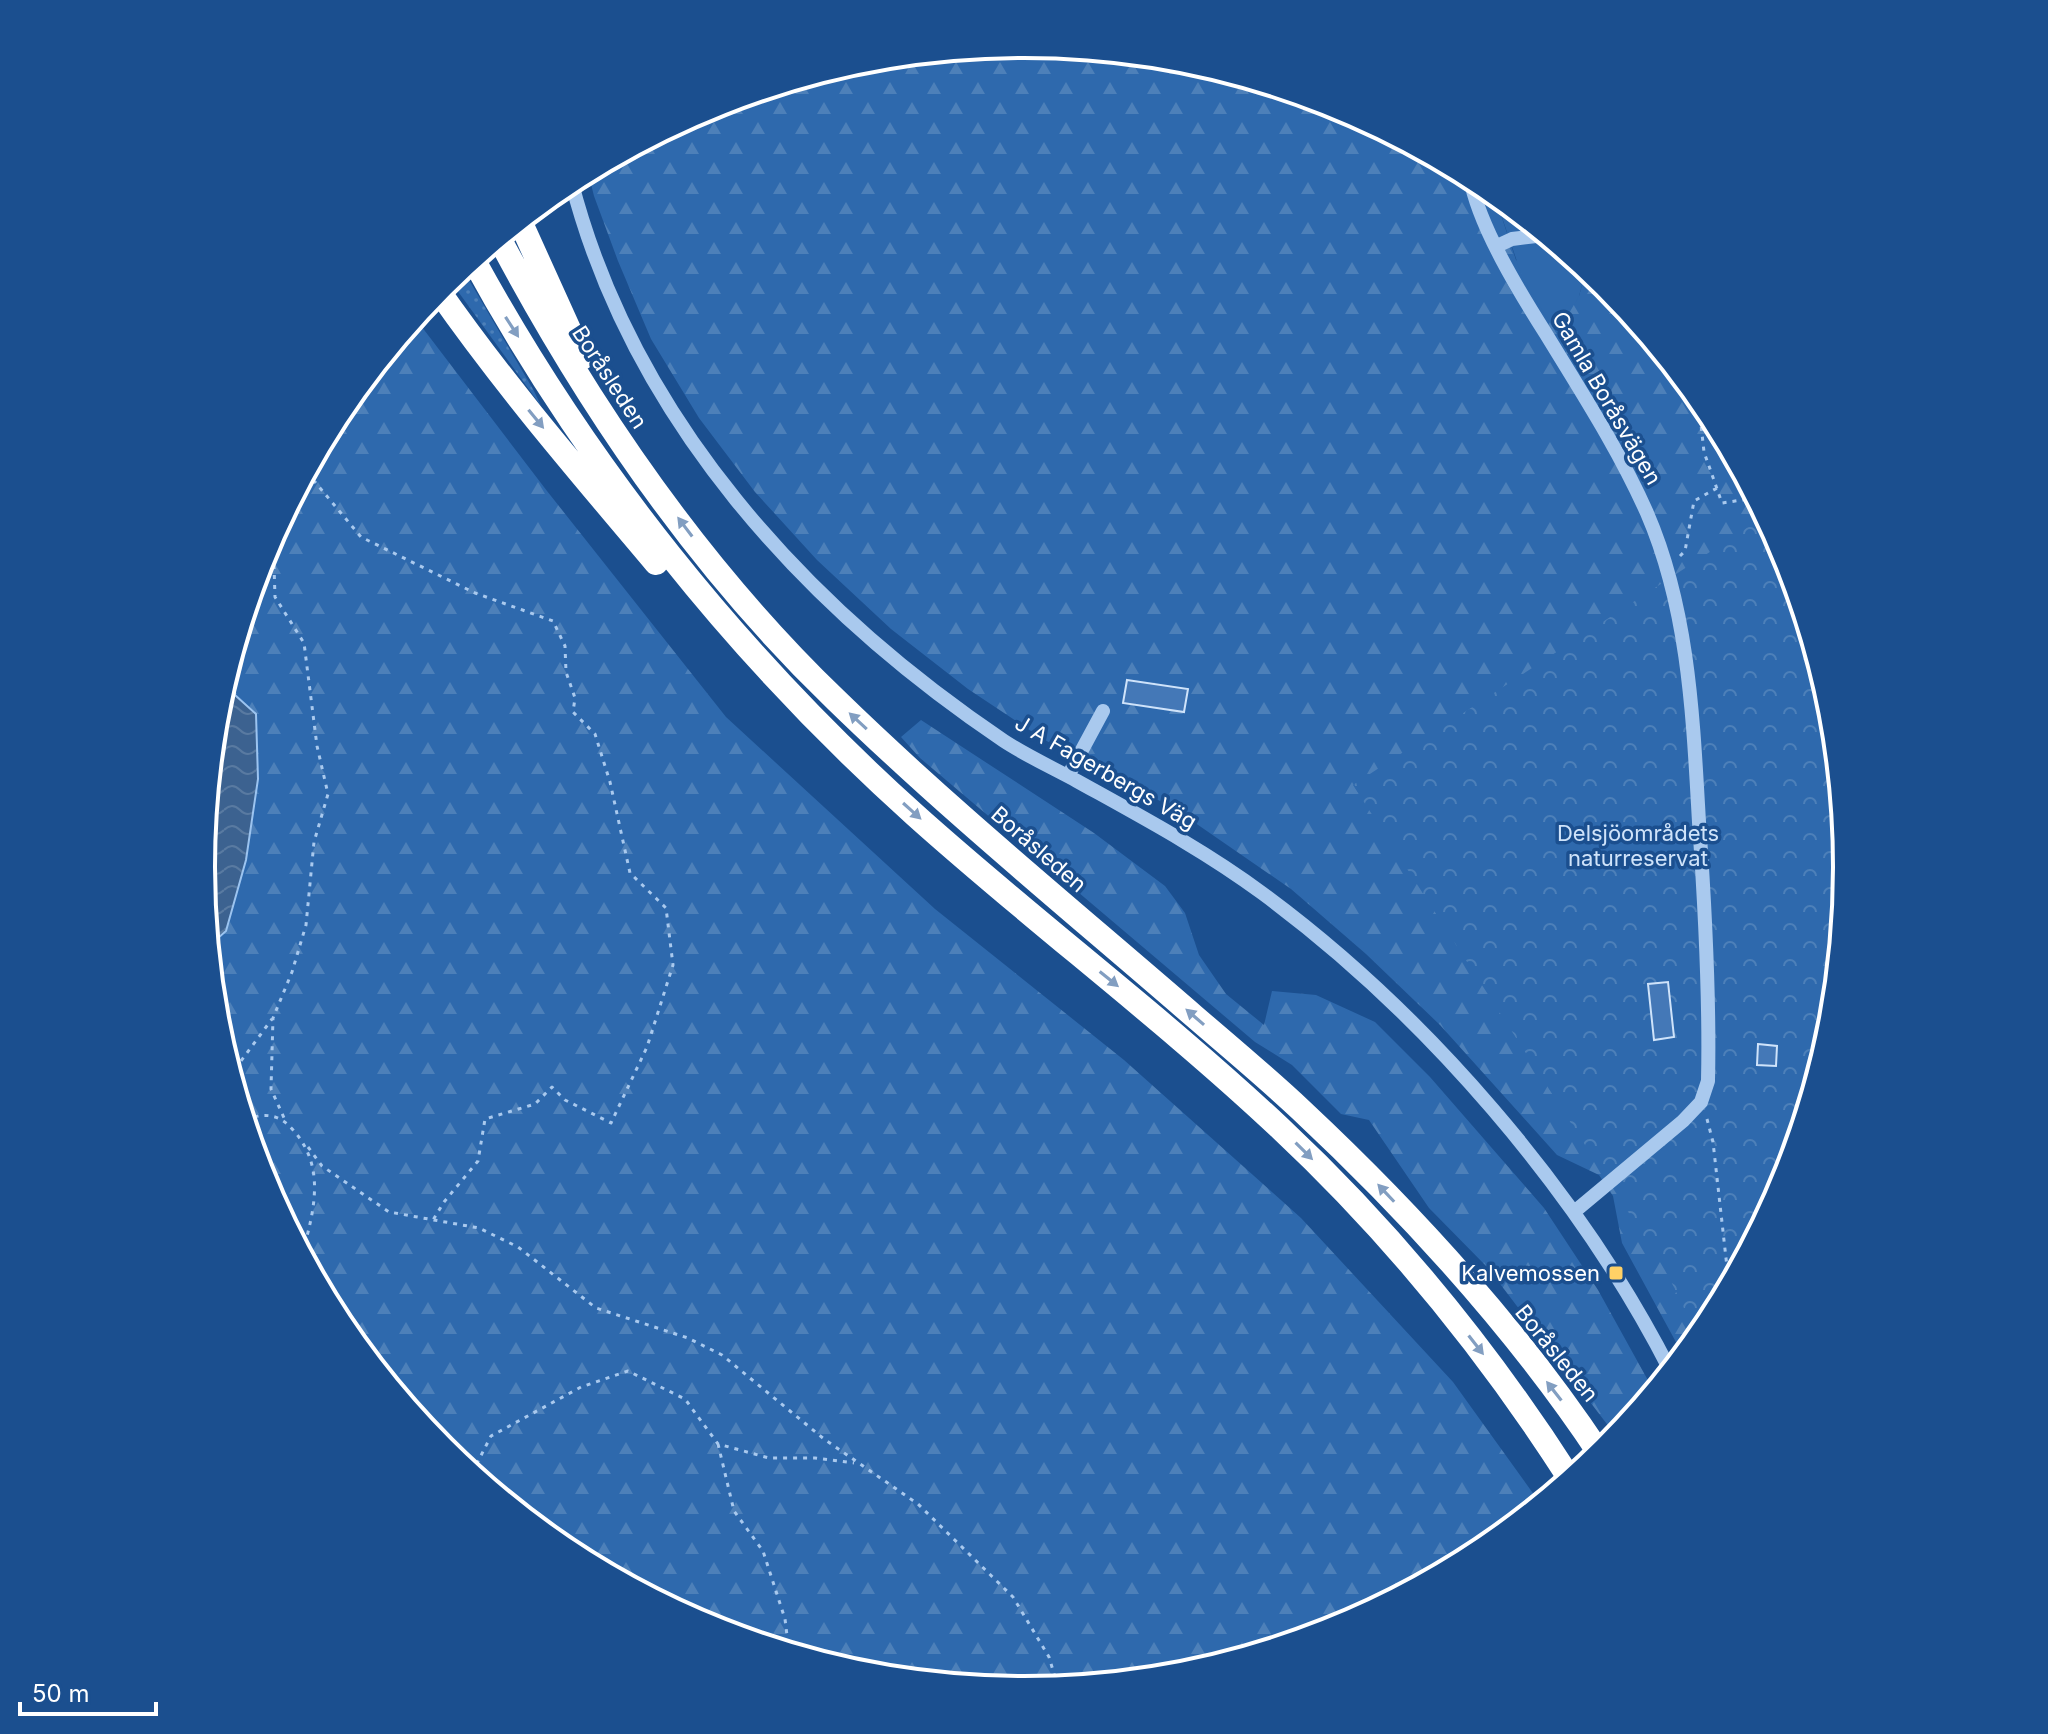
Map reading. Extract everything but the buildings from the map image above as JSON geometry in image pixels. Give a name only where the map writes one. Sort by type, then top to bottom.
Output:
[{"type":"highway","points":[[525,231],[623,445]]},
{"type":"highway","name":"Boråsleden","points":[[504,248],[567,360],[623,445],[714,566],[832,697],[1004,854],[1298,1107],[1369,1175],[1437,1247],[1509,1334],[1592,1443]]},
{"type":"highway","points":[[479,270],[504,315],[573,422],[628,500],[674,561],[757,659]]},
{"type":"highway","points":[[446,301],[540,425],[658,564],[914,814],[1222,1075],[1344,1190],[1463,1327],[1512,1391],[1563,1469]]},
{"type":"street","name":"J A Fagerbergs Väg","points":[[575,194],[583,228],[620,320],[654,384],[699,454],[757,526],[846,617],[932,689],[1007,743],[1178,837],[1261,892],[1342,956],[1429,1041],[1514,1134],[1616,1273],[1665,1361]]},
{"type":"street","name":"Gamla Boråsvägen","points":[[1478,198],[1518,288],[1606,431],[1647,515],[1673,587],[1692,705],[1707,940],[1708,1081],[1701,1102]]},
{"type":"street","points":[[1497,246],[1512,239],[1530,237]]},
{"type":"street","points":[[1068,776],[1103,711]]},
{"type":"street","points":[[1574,1212],[1683,1121],[1701,1102]]},
{"type":"path","points":[[1701,424],[1704,452],[1722,503],[1745,500]]},
{"type":"path","points":[[313,481],[361,537],[475,593],[553,621],[565,646],[566,672],[575,698],[573,712],[595,734],[610,782],[630,873],[666,908],[673,965],[647,1047],[611,1123],[565,1100],[552,1087],[535,1104],[485,1119],[478,1161],[433,1220]]},
{"type":"path","points":[[1666,569],[1685,551],[1694,501],[1717,488]]},
{"type":"path","points":[[240,1063],[273,1018],[292,972],[306,925],[314,842],[328,794],[317,746],[304,643],[275,597],[274,565]]},
{"type":"path","points":[[273,1018],[271,1089],[285,1120],[322,1166],[389,1212],[479,1228],[518,1247],[596,1308],[688,1338],[722,1355],[858,1464],[918,1504],[1013,1597],[1049,1657],[1054,1675]]},
{"type":"path","points":[[1701,1102],[1713,1142],[1727,1268]]},
{"type":"path","points":[[255,1116],[277,1116],[285,1120]]},
{"type":"path","points":[[306,1240],[314,1209],[315,1188],[308,1147]]},
{"type":"path","points":[[477,1462],[491,1436],[581,1387],[628,1371],[685,1399],[718,1444],[734,1511],[763,1551],[785,1619],[788,1640]]},
{"type":"path","points":[[718,1444],[769,1458],[815,1458],[858,1464]]},
{"type":"green space","points":[[1024,58],[1130,65],[1182,74],[1284,101],[1382,141],[1428,166],[1501,214],[1516,260],[1579,296],[1583,283],[1596,295],[1666,375],[1697,418],[1750,509],[1790,607],[1805,658],[1826,761],[1831,814],[1833,867],[1826,973],[1805,1076],[1790,1127],[1750,1225],[1725,1272],[1677,1344],[1622,1243],[1613,1196],[1599,1175],[1557,1155],[1440,1025],[1366,954],[1291,889],[1175,809],[1043,739],[968,689],[891,629],[817,560],[755,492],[699,418],[651,339],[591,184],[666,141],[764,101],[815,86],[918,65],[971,60]]},
{"type":"green space","points":[[1501,214],[1583,283],[1579,296],[1557,334],[1523,279]]},
{"type":"green space","points":[[469,280],[534,391],[541,406],[457,290]]},
{"type":"green space","points":[[422,327],[726,717],[935,909],[1124,1060],[1301,1218],[1453,1382],[1534,1494],[1473,1540],[1428,1568],[1334,1614],[1284,1633],[1182,1660],[1077,1674],[971,1674],[866,1660],[764,1633],[666,1593],[619,1568],[532,1509],[452,1439],[382,1359],[351,1316],[298,1225],[258,1127],[231,1025],[222,973],[219,937],[226,930],[235,695],[258,607],[298,509],[351,418]]},
{"type":"green space","name":"Delsjöområdets naturreservat","points":[[1756,522],[1790,607],[1817,709],[1831,814],[1831,920],[1817,1025],[1790,1127],[1750,1225],[1725,1272],[1692,1324],[1665,1269],[1353,785]]},
{"type":"green space","points":[[921,720],[1094,833],[1165,886],[1185,913],[1199,955],[1226,994],[1264,1025],[1272,991],[1316,995],[1375,1022],[1430,1077],[1544,1208],[1598,1290],[1648,1381],[1608,1426],[1488,1268],[1429,1208],[1369,1120],[1341,1114],[1292,1065],[1255,1042],[920,758],[901,737]]},
{"type":"water","points":[[235,692],[256,714],[258,779],[246,860],[226,931],[219,937],[215,867],[222,761]]},
{"type":"place","name":"Kalvemossen","points":[[1616,1273]]}]
